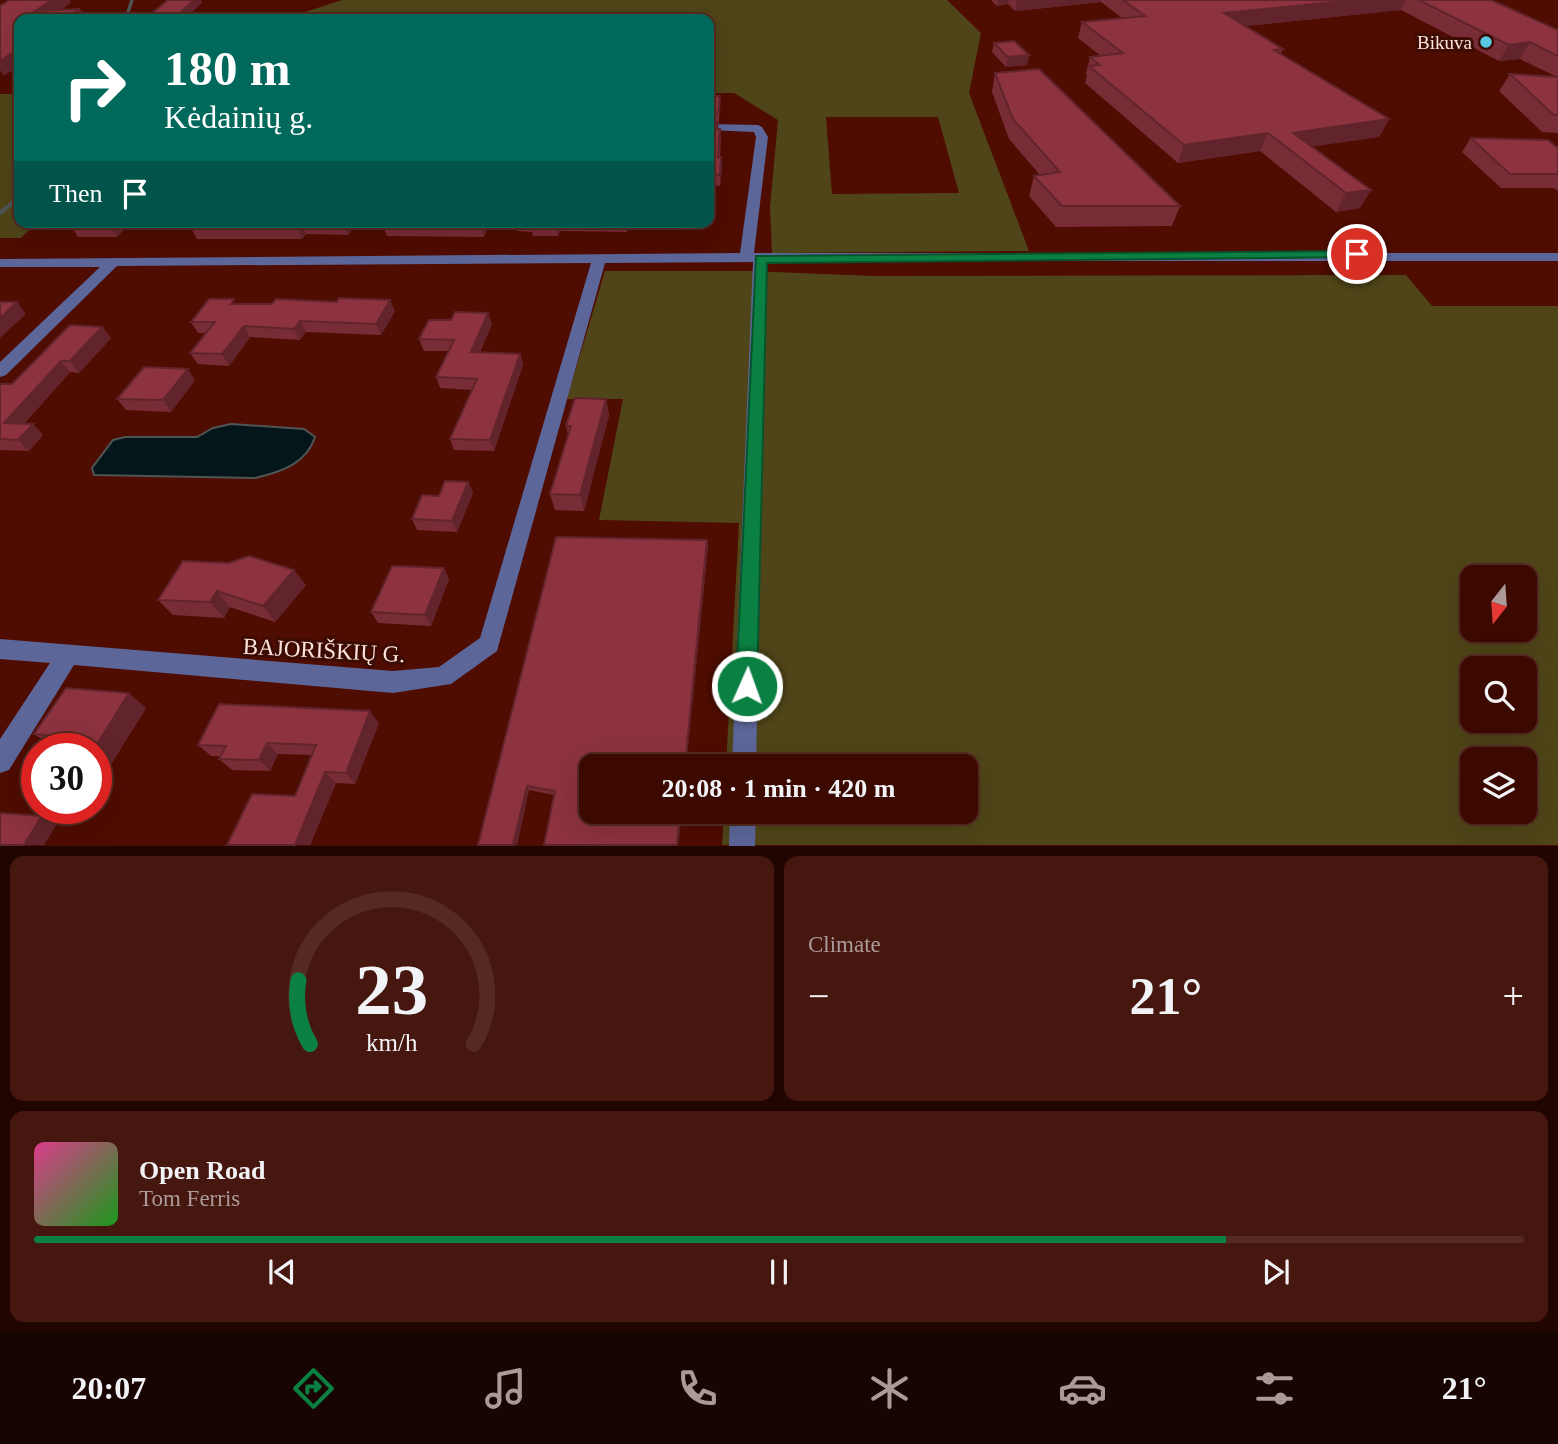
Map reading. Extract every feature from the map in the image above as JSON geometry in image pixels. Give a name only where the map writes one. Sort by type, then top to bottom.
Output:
[{"type":"street","points":[[714,127],[758,129],[762,136],[753,259],[744,754]]},
{"type":"street","points":[[0,263],[1330,254],[1558,257]]},
{"type":"street","name":"BAJORIŠKIŲ G.","points":[[0,649],[393,682],[443,677],[489,644],[599,260]]},
{"type":"street","points":[[0,371],[114,261]]},
{"type":"street","points":[[0,761],[68,655]]},
{"type":"street","points":[[741,845],[742,824]]},
{"type":"shaded area","points":[[342,0],[947,0],[981,33],[969,93],[1029,251],[772,253],[770,207],[778,120],[734,93],[714,93],[714,14],[299,14]],"holes":[[[826,117],[938,117],[959,193],[832,194]]]},
{"type":"shaded area","points":[[0,94],[14,94],[14,228],[31,228],[21,238],[0,238]]},
{"type":"shaded area","points":[[605,271],[747,271],[873,276],[1406,275],[1432,306],[1558,306],[1558,845],[722,845],[723,824],[978,824],[978,754],[727,754],[739,523],[599,520],[623,399],[567,399]]},
{"type":"shaded area","points":[[231,424],[304,429],[315,437],[299,460],[283,470],[255,478],[94,475],[92,468],[113,440],[125,437],[197,437],[213,428]]},
{"type":"building","points":[[10,0],[52,0],[35,11],[80,9],[72,14],[14,14],[14,51],[0,61],[0,6]]},
{"type":"building","points":[[168,0],[194,0],[180,13],[152,13]]},
{"type":"building","points":[[1123,0],[1356,0],[1224,13],[1283,49],[1274,50],[1389,119],[1293,133],[1371,190],[1346,193],[1268,133],[1184,145],[1089,66],[1100,65],[1090,57],[1123,53],[1082,22],[1145,16]]},
{"type":"building","points":[[1419,0],[1491,0],[1558,30],[1558,56],[1530,42],[1509,45]]},
{"type":"building","points":[[1014,41],[1029,55],[1008,57],[994,43]]},
{"type":"building","points":[[1039,69],[1180,206],[1062,206],[1034,176],[1060,172],[1013,119],[995,73]]},
{"type":"building","points":[[1510,74],[1558,77],[1558,115],[1554,115]]},
{"type":"building","points":[[714,96],[720,96],[719,112],[714,112]]},
{"type":"building","points":[[714,122],[718,123],[717,129],[720,129],[720,175],[714,174]]},
{"type":"building","points":[[1471,138],[1548,140],[1558,148],[1558,174],[1510,174]]},
{"type":"building","points":[[339,298],[390,300],[376,324],[300,321],[294,329],[244,326],[222,354],[190,353],[215,322],[191,322],[209,299],[234,299],[231,304],[272,304],[276,299],[337,302]]},
{"type":"building","points":[[0,302],[17,302],[0,318]]},
{"type":"building","points":[[455,312],[488,313],[471,352],[520,354],[490,440],[450,439],[477,379],[436,377],[454,340],[419,339],[429,320],[451,320]]},
{"type":"building","points":[[70,325],[102,327],[70,361],[61,361],[4,423],[33,424],[18,440],[0,439],[0,384],[12,384]]},
{"type":"building","points":[[144,367],[188,369],[163,400],[117,399]]},
{"type":"building","points":[[575,398],[606,399],[580,495],[550,494],[571,426],[566,426]]},
{"type":"building","points":[[445,481],[468,482],[452,521],[412,519],[422,495],[439,496]]},
{"type":"building","points":[[556,537],[707,540],[686,754],[579,754],[579,824],[679,824],[677,845],[544,845],[555,791],[527,786],[513,845],[478,845]]},
{"type":"building","points":[[249,556],[294,570],[263,606],[217,591],[210,602],[158,600],[183,561],[229,563]]},
{"type":"building","points":[[392,566],[444,568],[425,615],[371,612]]},
{"type":"building","points":[[66,688],[129,693],[104,733],[35,733]]},
{"type":"building","points":[[219,704],[370,711],[346,773],[325,772],[295,845],[227,845],[252,794],[295,796],[316,745],[267,743],[259,760],[219,759],[226,746],[198,745]]},
{"type":"building","points":[[0,813],[21,814],[21,824],[37,824],[24,845],[0,845]]},
{"type":"waterway","points":[[128,12],[132,0]]},
{"type":"waterway","points":[[0,213],[14,202]]},
{"type":"place","name":"Bikuva","points":[[1486,42]]},
{"type":"route","points":[[747,686],[760,259],[1357,254]]}]
